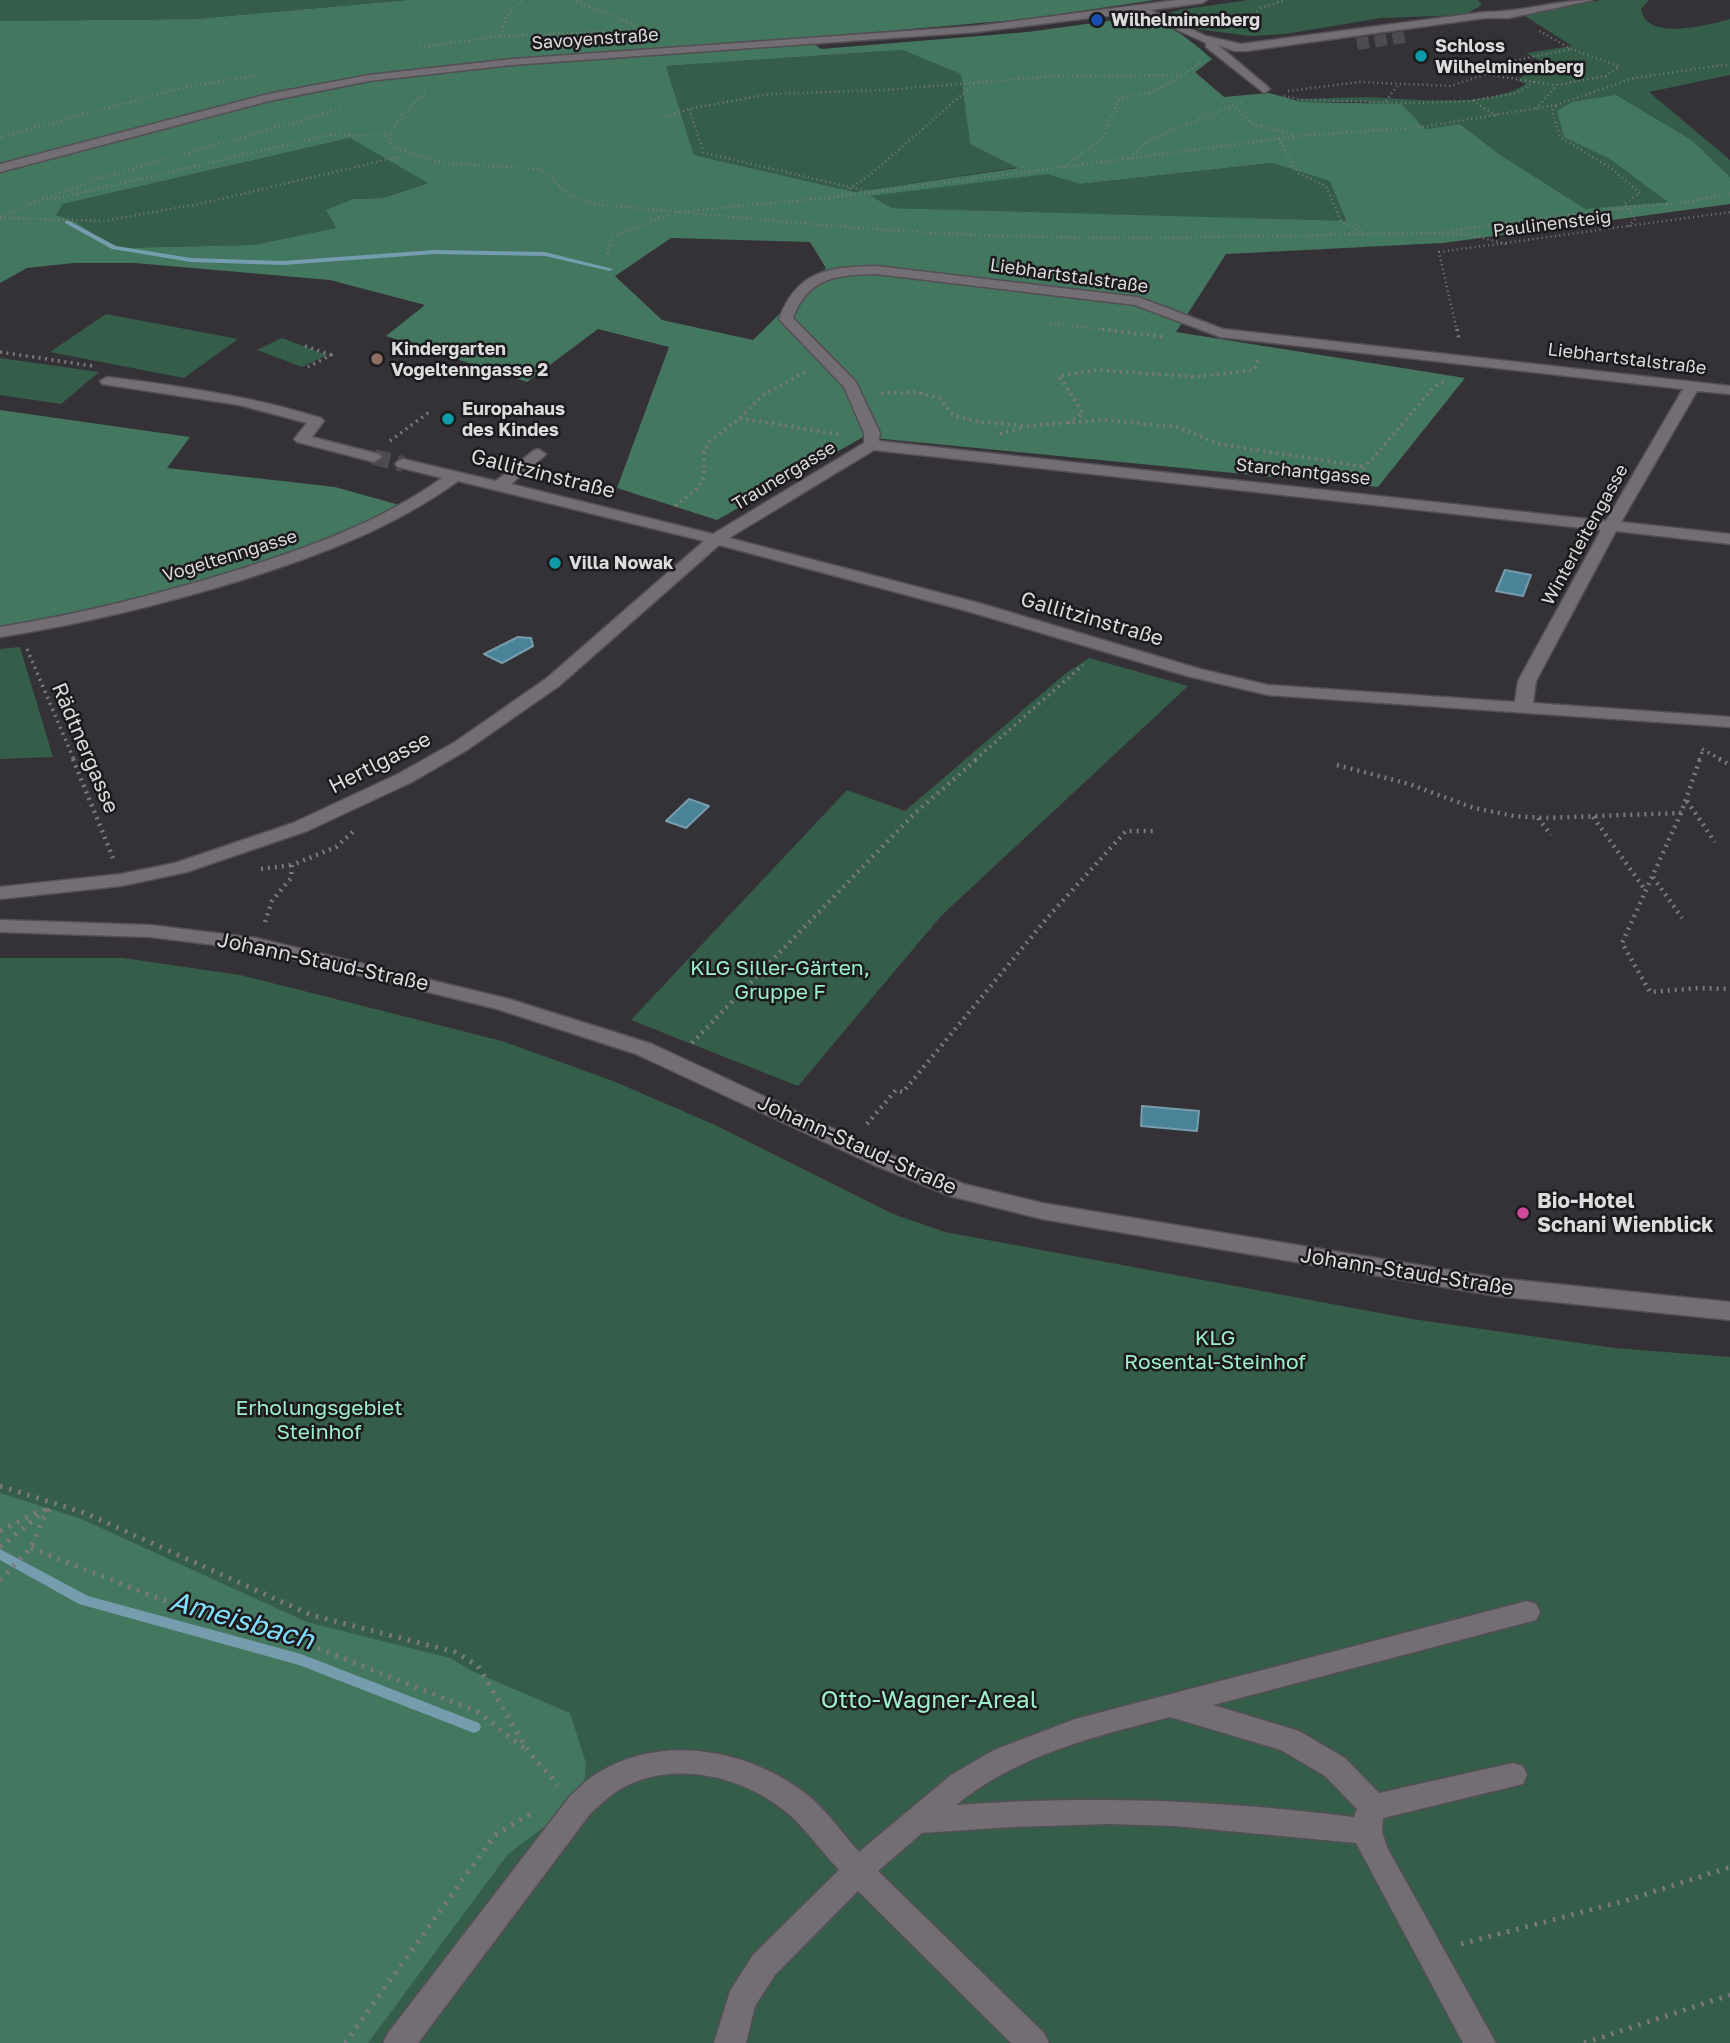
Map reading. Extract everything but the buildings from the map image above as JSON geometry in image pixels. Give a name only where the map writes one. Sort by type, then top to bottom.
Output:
[{"type":"street","name":"Savoyenstraße","points":[[0,168],[268,98],[369,78],[512,62],[936,33],[1202,0]]},
{"type":"street","points":[[1234,48],[1485,15],[1509,15],[1588,0]]},
{"type":"street","points":[[1485,15],[1487,2]]},
{"type":"street","points":[[1141,9],[1203,39],[1234,48],[1268,49],[1357,44]]},
{"type":"street","points":[[1405,37],[1463,26],[1485,15]]},
{"type":"street","points":[[1203,39],[1264,89]]},
{"type":"street","name":"Liebhartstalstraße","points":[[871,445],[872,433],[856,394],[831,363],[788,324],[786,315],[811,281],[831,272],[852,270],[1138,301],[1220,333],[1730,390]]},
{"type":"street","points":[[107,381],[200,393],[288,412],[316,422],[302,439],[372,456]]},
{"type":"street","name":"Winterleitengasse","points":[[1523,708],[1527,681],[1611,526],[1692,386]]},
{"type":"street","name":"Starchantgasse","points":[[871,445],[1730,539]]},
{"type":"street","name":"Traunergasse","points":[[716,539],[871,445]]},
{"type":"street","points":[[499,486],[538,454]]},
{"type":"street","name":"Gallitzinstraße","points":[[403,464],[716,539],[976,608],[1216,679],[1268,690],[1730,722]]},
{"type":"street","name":"Vogeltenngasse","points":[[0,632],[103,613],[283,562],[356,534],[398,514],[455,476]]},
{"type":"street","name":"Hertlgasse","points":[[0,893],[121,880],[180,868],[300,827],[405,778],[461,746],[552,682],[716,539]]},
{"type":"street","name":"Johann-Staud-Straße","points":[[0,926],[150,931],[256,944],[502,1004],[644,1049],[880,1159],[958,1190],[1030,1208],[1497,1287],[1730,1311]]},
{"type":"street","points":[[730,2043],[741,2001],[764,1965],[858,1871],[915,1821],[961,1784],[1004,1759],[1085,1727],[1527,1612]]},
{"type":"street","points":[[1169,1705],[1289,1740],[1335,1768],[1370,1819],[1430,1952],[1480,2043]]},
{"type":"street","points":[[399,2043],[573,1798],[650,1765],[684,1761],[717,1765],[749,1776],[795,1802],[858,1871],[1033,2043]]},
{"type":"street","points":[[915,1821],[1018,1813],[1173,1812],[1306,1824],[1370,1819],[1513,1775]]},
{"type":"path","points":[[500,36],[506,17],[523,0]]},
{"type":"path","points":[[572,0],[631,23],[637,30]]},
{"type":"path","points":[[1286,0],[1264,6],[1252,13],[1250,18],[1288,40]]},
{"type":"path","points":[[1129,159],[1132,152],[1150,141],[1182,126],[1236,108],[1264,89],[1286,91],[1367,82],[1427,88],[1469,82],[1485,74],[1493,65],[1571,49],[1619,66],[1606,76],[1557,85],[1485,74]]},
{"type":"path","points":[[1062,167],[1101,140],[1119,99],[1147,95],[1169,85],[1217,50]]},
{"type":"path","points":[[606,258],[612,237],[671,213],[836,197],[1278,138],[1379,132],[1497,116],[1578,100],[1634,78],[1730,64]]},
{"type":"path","points":[[666,117],[689,109],[770,94],[1055,76],[1183,75]]},
{"type":"path","points":[[1264,89],[1303,100],[1423,103],[1473,100],[1517,93],[1534,82]]},
{"type":"path","points":[[836,197],[870,175],[975,83]]},
{"type":"path","points":[[1536,109],[1557,85]]},
{"type":"path","points":[[1386,101],[1398,86]]},
{"type":"path","points":[[419,91],[431,89],[402,115],[389,136],[392,148],[407,155],[457,163],[537,169],[551,174],[566,192],[582,201],[671,213],[981,235],[1435,233],[1471,235],[1506,244]]},
{"type":"path","points":[[1473,100],[1497,116]]},
{"type":"path","points":[[1556,105],[1552,110],[1560,137],[1589,155],[1607,162],[1640,193],[1624,204],[1636,218],[1627,228]]},
{"type":"path","points":[[0,218],[95,180],[347,107]]},
{"type":"path","points":[[1236,108],[1248,122],[1299,136]]},
{"type":"path","points":[[689,109],[705,153],[872,192]]},
{"type":"path","points":[[30,204],[328,135],[389,136]]},
{"type":"path","points":[[1278,138],[1298,173],[1326,186],[1341,221],[1369,235]]},
{"type":"path","points":[[0,218],[104,221],[204,203],[407,155]]},
{"type":"path","points":[[1435,233],[1578,213],[1688,202],[1725,192],[1730,194]]},
{"type":"path","name":"Paulinensteig","points":[[1452,312],[1438,252],[1730,212]]},
{"type":"path","points":[[1050,323],[1167,338]]},
{"type":"path","points":[[1068,423],[1083,413],[1059,376],[1098,370],[1196,377],[1254,370],[1259,359],[1233,334]]},
{"type":"path","points":[[308,367],[331,355],[305,346],[309,344]]},
{"type":"path","points":[[0,352],[108,369],[107,381]]},
{"type":"path","points":[[1341,495],[1435,386],[1458,373],[1464,360]]},
{"type":"path","points":[[653,525],[698,488],[704,477],[705,446],[763,395],[816,366],[831,363]]},
{"type":"path","points":[[856,394],[918,392],[940,399],[953,415],[978,422],[1028,426],[1102,420],[1177,428],[1219,444],[1365,467]]},
{"type":"path","points":[[372,456],[429,412]]},
{"type":"path","points":[[740,418],[836,433],[871,445]]},
{"type":"path","name":"Rädtnergasse","points":[[20,629],[89,794],[121,880]]},
{"type":"path","points":[[692,1043],[914,814],[1090,659]]},
{"type":"path","points":[[1730,765],[1703,750],[1687,801],[1622,943],[1650,992],[1699,988],[1730,989]]},
{"type":"path","points":[[1337,765],[1409,783],[1474,808],[1538,818],[1681,813]]},
{"type":"path","points":[[1687,801],[1715,842]]},
{"type":"path","points":[[1592,816],[1646,891]]},
{"type":"path","points":[[1538,818],[1551,835]]},
{"type":"path","points":[[262,930],[272,901],[291,878],[292,865],[337,847],[362,824]]},
{"type":"path","points":[[867,1124],[896,1090],[903,1092],[1048,916],[1126,831],[1153,831]]},
{"type":"path","points":[[1653,876],[1682,918]]},
{"type":"path","points":[[0,1486],[85,1513],[311,1615],[455,1652],[478,1666],[528,1751]]},
{"type":"path","points":[[0,1531],[53,1504]]},
{"type":"path","points":[[0,1547],[53,1504]]},
{"type":"path","points":[[0,1580],[31,1548],[42,1520],[53,1504]]},
{"type":"path","points":[[31,1548],[157,1598],[315,1647],[478,1712],[528,1751],[573,1798],[494,1836],[345,2043]]},
{"type":"path","points":[[1430,1952],[1628,1900],[1730,1867]]},
{"type":"path","points":[[1584,2043],[1730,1995]]},
{"type":"green space","points":[[0,0],[408,0],[195,19],[0,21]]},
{"type":"green space","points":[[408,0],[1155,0],[1026,19],[807,38],[821,49],[1028,32],[1137,17],[1148,19],[1177,32],[1212,59],[1195,72],[1224,97],[1269,93],[1302,102],[1401,104],[1425,129],[1460,124],[1499,154],[1585,209],[1668,202],[1611,160],[1564,137],[1557,111],[1572,102],[1616,95],[1693,141],[1730,177],[1730,204],[1443,243],[1226,254],[1176,332],[1465,378],[1378,487],[863,437],[717,520],[617,488],[669,347],[598,329],[527,382],[386,336],[425,305],[330,280],[135,263],[74,263],[27,268],[0,283],[0,21],[195,19]],"holes":[[[902,50],[961,74],[970,144],[1018,168],[855,192],[694,155],[666,66]],[[350,138],[428,183],[382,198],[353,199],[326,210],[336,228],[253,245],[114,248],[76,222],[56,215],[63,204]],[[1272,163],[1330,181],[1346,221],[892,208],[871,196],[1047,174],[1080,184]],[[671,238],[810,242],[826,268],[753,340],[662,320],[615,276]]]},
{"type":"green space","points":[[1248,0],[1478,0],[1482,5],[1464,15],[1381,18],[1285,34],[1251,36],[1196,29],[1165,15],[1179,10]]},
{"type":"green space","points":[[1602,0],[1649,0],[1641,9],[1645,19],[1666,28],[1708,25],[1730,19],[1730,75],[1649,92],[1730,160],[1730,177],[1693,141],[1565,137],[1611,160],[1669,202],[1585,210],[1499,154],[1460,124],[1425,129],[1367,102],[1302,102],[1296,99],[1361,97],[1437,101],[1476,99],[1511,91],[1526,84],[1518,81],[1541,65],[1539,60],[1526,53],[1572,46],[1522,14]]},
{"type":"green space","points":[[902,50],[962,74],[970,144],[1020,167],[855,192],[694,155],[666,66]]},
{"type":"green space","points":[[350,138],[430,182],[381,198],[353,199],[327,211],[336,228],[253,245],[114,248],[76,222],[56,215],[63,204]]},
{"type":"green space","points":[[1272,163],[1330,180],[1346,222],[892,208],[870,196],[1048,173],[1080,184]]},
{"type":"green space","points":[[106,314],[238,339],[184,378],[50,352]]},
{"type":"green space","points":[[282,338],[327,355],[302,367],[257,350]]},
{"type":"green space","points":[[0,358],[99,372],[61,404],[0,395]]},
{"type":"green space","points":[[0,410],[190,437],[167,468],[335,487],[403,506],[305,546],[205,581],[103,609],[0,627]]},
{"type":"green space","points":[[20,647],[53,757],[0,759],[0,649]]},
{"type":"green space","name":"KLG Siller-Gärten, Gruppe F","points":[[1089,658],[1188,686],[941,916],[798,1086],[631,1020],[847,790],[905,811],[1066,673]]},
{"type":"green space","points":[[0,958],[123,958],[240,975],[502,1041],[613,1081],[715,1125],[893,1214],[945,1232],[1412,1319],[1615,1348],[1730,1357],[1730,2043],[0,2043]]},
{"type":"green space","points":[[0,1493],[79,1518],[307,1622],[450,1658],[472,1671],[570,1713],[586,1763],[583,1798],[508,1854],[368,2043],[0,2043]]},
{"type":"water","points":[[1505,570],[1531,575],[1523,596],[1496,591]]},
{"type":"water","points":[[518,637],[531,638],[533,646],[502,663],[484,654]]},
{"type":"water","points":[[689,799],[709,806],[686,828],[666,821]]},
{"type":"water","points":[[1142,1106],[1199,1111],[1197,1131],[1141,1126]]},
{"type":"waterway","points":[[67,222],[114,248],[191,260],[283,263],[435,252],[545,254],[610,269]]},
{"type":"waterway","name":"Ameisbach","points":[[0,1554],[84,1600],[301,1660],[474,1727]]},
{"type":"tunnel","points":[[1357,44],[1405,37]]},
{"type":"tunnel","points":[[374,457],[403,464]]},
{"type":"place","name":"Wilhelminenberg","points":[[1097,20]]},
{"type":"place","name":"Schloss Wilhelminenberg","points":[[1421,56]]},
{"type":"place","name":"Kindergarten Vogeltenngasse 2","points":[[377,359]]},
{"type":"place","name":"Europahaus des Kindes","points":[[448,419]]},
{"type":"place","name":"Villa Nowak","points":[[555,563]]},
{"type":"place","name":"Bio-Hotel Schani Wienblick","points":[[1523,1213]]},
{"type":"park label","name":"KLG Rosental-Steinhof","points":[[1215,1350]]},
{"type":"park label","name":"Erholungsgebiet Steinhof","points":[[319,1420]]},
{"type":"park label","name":"Otto-Wagner-Areal","points":[[929,1700]]}]
